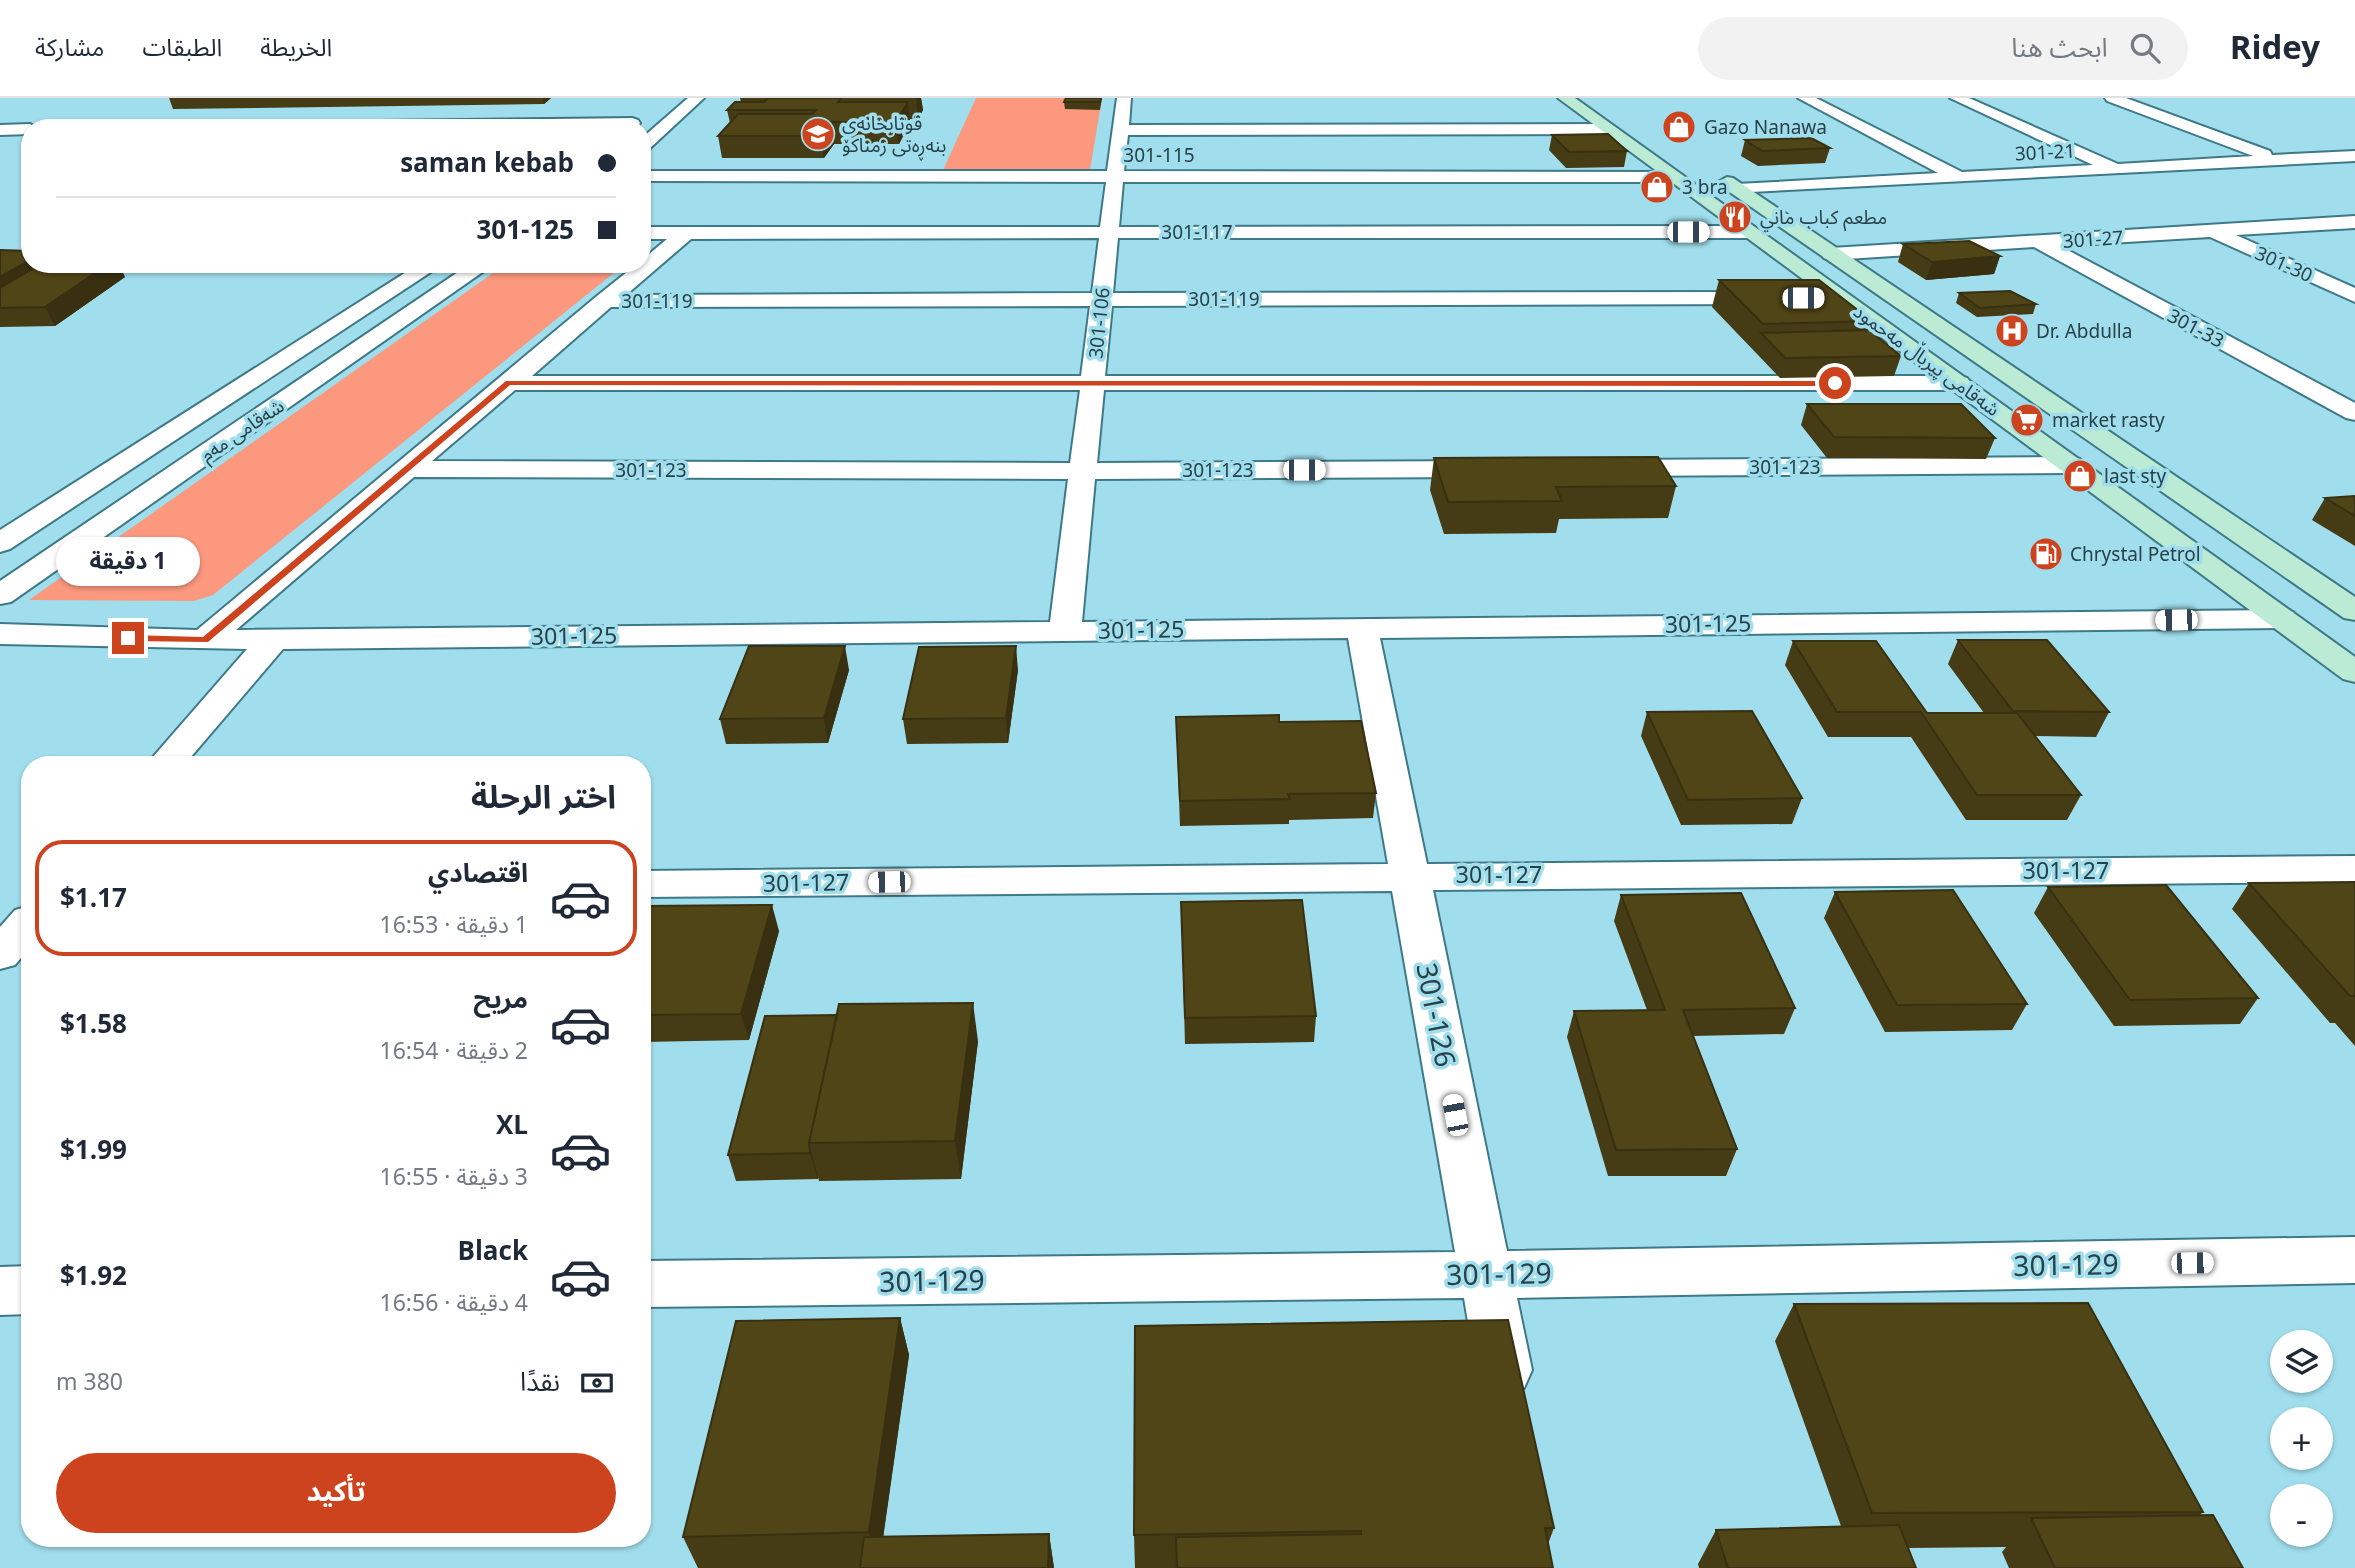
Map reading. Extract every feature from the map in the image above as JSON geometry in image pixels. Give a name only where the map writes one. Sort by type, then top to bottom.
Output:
[{"type":"main road","name":"شەقامی پیرباڵ مەحمود","points":[[1565,98],[2355,672]]},
{"type":"main road","name":"شەقامی پیرباڵ مەحمود","points":[[1704,166],[2355,611]]},
{"type":"main road","points":[[2010,421],[2071,417]]},
{"type":"street","points":[[651,139],[698,98]]},
{"type":"street","name":"301-106","points":[[1065,631],[1124,98]]},
{"type":"street","points":[[1805,98],[1959,177]]},
{"type":"street","points":[[1957,98],[2118,169]]},
{"type":"street","points":[[2112,98],[2279,160]]},
{"type":"street","points":[[0,130],[21,129]]},
{"type":"street","points":[[1120,130],[1608,129]]},
{"type":"street","name":"301-21","points":[[1737,189],[2355,156]]},
{"type":"street","name":"301-115","points":[[651,176],[1675,177]]},
{"type":"street","name":"301-27","points":[[1831,254],[2355,222]]},
{"type":"street","name":"301-30","points":[[2212,231],[2355,296]]},
{"type":"street","name":"301-117","points":[[651,233],[1752,232]]},
{"type":"street","points":[[651,263],[686,233]]},
{"type":"street","name":"301-33","points":[[2038,242],[2355,413]]},
{"type":"street","name":"شەقامی مەم","points":[[0,543],[419,273]]},
{"type":"street","name":"شەقامی مەم","points":[[0,595],[471,273]]},
{"type":"street","points":[[205,640],[639,273]]},
{"type":"street","name":"301-119","points":[[606,301],[1842,297]]},
{"type":"street","points":[[370,306],[422,307]]},
{"type":"street","points":[[509,383],[1959,383]]},
{"type":"street","points":[[2315,392],[2355,389]]},
{"type":"street","name":"301-123","points":[[1594,468],[2071,465]]},
{"type":"street","name":"301-123","points":[[407,469],[1083,471],[1511,468]]},
{"type":"street","name":"301-125","points":[[0,634],[205,640],[2282,619]]},
{"type":"street","name":"301-126","points":[[1362,627],[1511,1408]]},
{"type":"street","points":[[172,756],[274,639]]},
{"type":"street","name":"301-127","points":[[651,884],[2355,869]]},
{"type":"street","points":[[0,954],[21,930]]},
{"type":"street","name":"301-129","points":[[651,1284],[1486,1275],[2355,1260]]},
{"type":"street","points":[[0,1291],[21,1290]]},
{"type":"shaded area","points":[[976,98],[1102,98],[1090,170],[943,170]]},
{"type":"shaded area","points":[[493,273],[614,273],[213,595],[194,601],[29,600]]},
{"type":"building","points":[[768,98],[908,102],[896,122],[830,122],[821,136],[718,136],[738,114],[812,114],[816,110],[727,110],[735,102],[764,102]]},
{"type":"building","points":[[1066,98],[1101,98],[1100,102],[1064,102]]},
{"type":"building","points":[[1608,134],[1627,151],[1569,152],[1552,135]]},
{"type":"building","points":[[1811,138],[1830,148],[1762,151],[1745,140]]},
{"type":"building","points":[[1969,241],[2000,256],[1932,262],[1903,244]]},
{"type":"building","points":[[0,250],[21,251],[21,265],[0,277]]},
{"type":"building","points":[[26,273],[95,273],[45,307],[0,308],[0,288]]},
{"type":"building","points":[[1719,280],[1819,280],[1872,321],[1763,324]]},
{"type":"building","points":[[2010,291],[2036,304],[1980,308],[1959,293]]},
{"type":"building","points":[[1869,330],[1901,356],[1785,358],[1761,333]]},
{"type":"building","points":[[1807,404],[1961,404],[1995,438],[1834,437]]},
{"type":"building","points":[[1658,457],[1676,486],[1556,487],[1562,501],[1448,502],[1434,458]]},
{"type":"building","points":[[2355,496],[2355,516],[2325,498]]},
{"type":"building","points":[[1958,640],[2047,640],[2109,712],[2013,711]]},
{"type":"building","points":[[1793,641],[1876,641],[1927,713],[2017,713],[2081,795],[1977,795],[1921,712],[1837,712]]},
{"type":"building","points":[[749,646],[845,646],[824,718],[720,719]]},
{"type":"building","points":[[1016,646],[1006,718],[903,719],[919,647]]},
{"type":"building","points":[[1752,711],[1802,798],[1688,800],[1647,712]]},
{"type":"building","points":[[1279,715],[1279,722],[1361,721],[1376,793],[1288,794],[1290,799],[1180,801],[1176,717]]},
{"type":"building","points":[[2355,882],[2355,996],[2350,996],[2249,883]]},
{"type":"building","points":[[2166,885],[2258,998],[2130,1000],[2048,887]]},
{"type":"building","points":[[1953,890],[2027,1004],[1897,1005],[1835,892]]},
{"type":"building","points":[[1741,893],[1795,1008],[1683,1010],[1737,1149],[1616,1150],[1574,1011],[1665,1010],[1621,895]]},
{"type":"building","points":[[1302,900],[1316,1016],[1185,1018],[1181,902]]},
{"type":"building","points":[[772,905],[741,1014],[651,1015],[651,906]]},
{"type":"building","points":[[973,1003],[955,1141],[809,1143],[839,1004]]},
{"type":"building","points":[[837,1015],[809,1143],[810,1153],[728,1155],[765,1016]]},
{"type":"building","points":[[2088,1303],[2203,1512],[1872,1513],[1794,1304]]},
{"type":"building","points":[[900,1318],[869,1532],[683,1537],[736,1321]]},
{"type":"building","points":[[1508,1320],[1554,1528],[1545,1528],[1553,1568],[1177,1568],[1176,1537],[1361,1534],[1361,1531],[1134,1535],[1135,1326]]},
{"type":"building","points":[[2213,1515],[2243,1568],[2055,1568],[2031,1518]]},
{"type":"building","points":[[1899,1525],[1916,1568],[1728,1568],[1716,1530]]},
{"type":"building","points":[[1049,1534],[1048,1568],[860,1568],[864,1537]]},
{"type":"place","name":"Gazo Nanawa","points":[[1679,127]]},
{"type":"place","name":"قوتابخانەی بنەڕەتی زمناکۆ","points":[[818,134]]},
{"type":"place","name":"3 bra","points":[[1657,187]]},
{"type":"place","name":"مطعم كباب ماني","points":[[1735,217]]},
{"type":"place","name":"Dr. Abdulla","points":[[2012,331]]},
{"type":"place","name":"market rasty","points":[[2027,420]]},
{"type":"place","name":"last sty","points":[[2080,476]]},
{"type":"place","name":"Chrystal Petrol","points":[[2046,554]]},
{"type":"route","points":[[128,638],[205,640],[509,383],[1835,383]]}]
